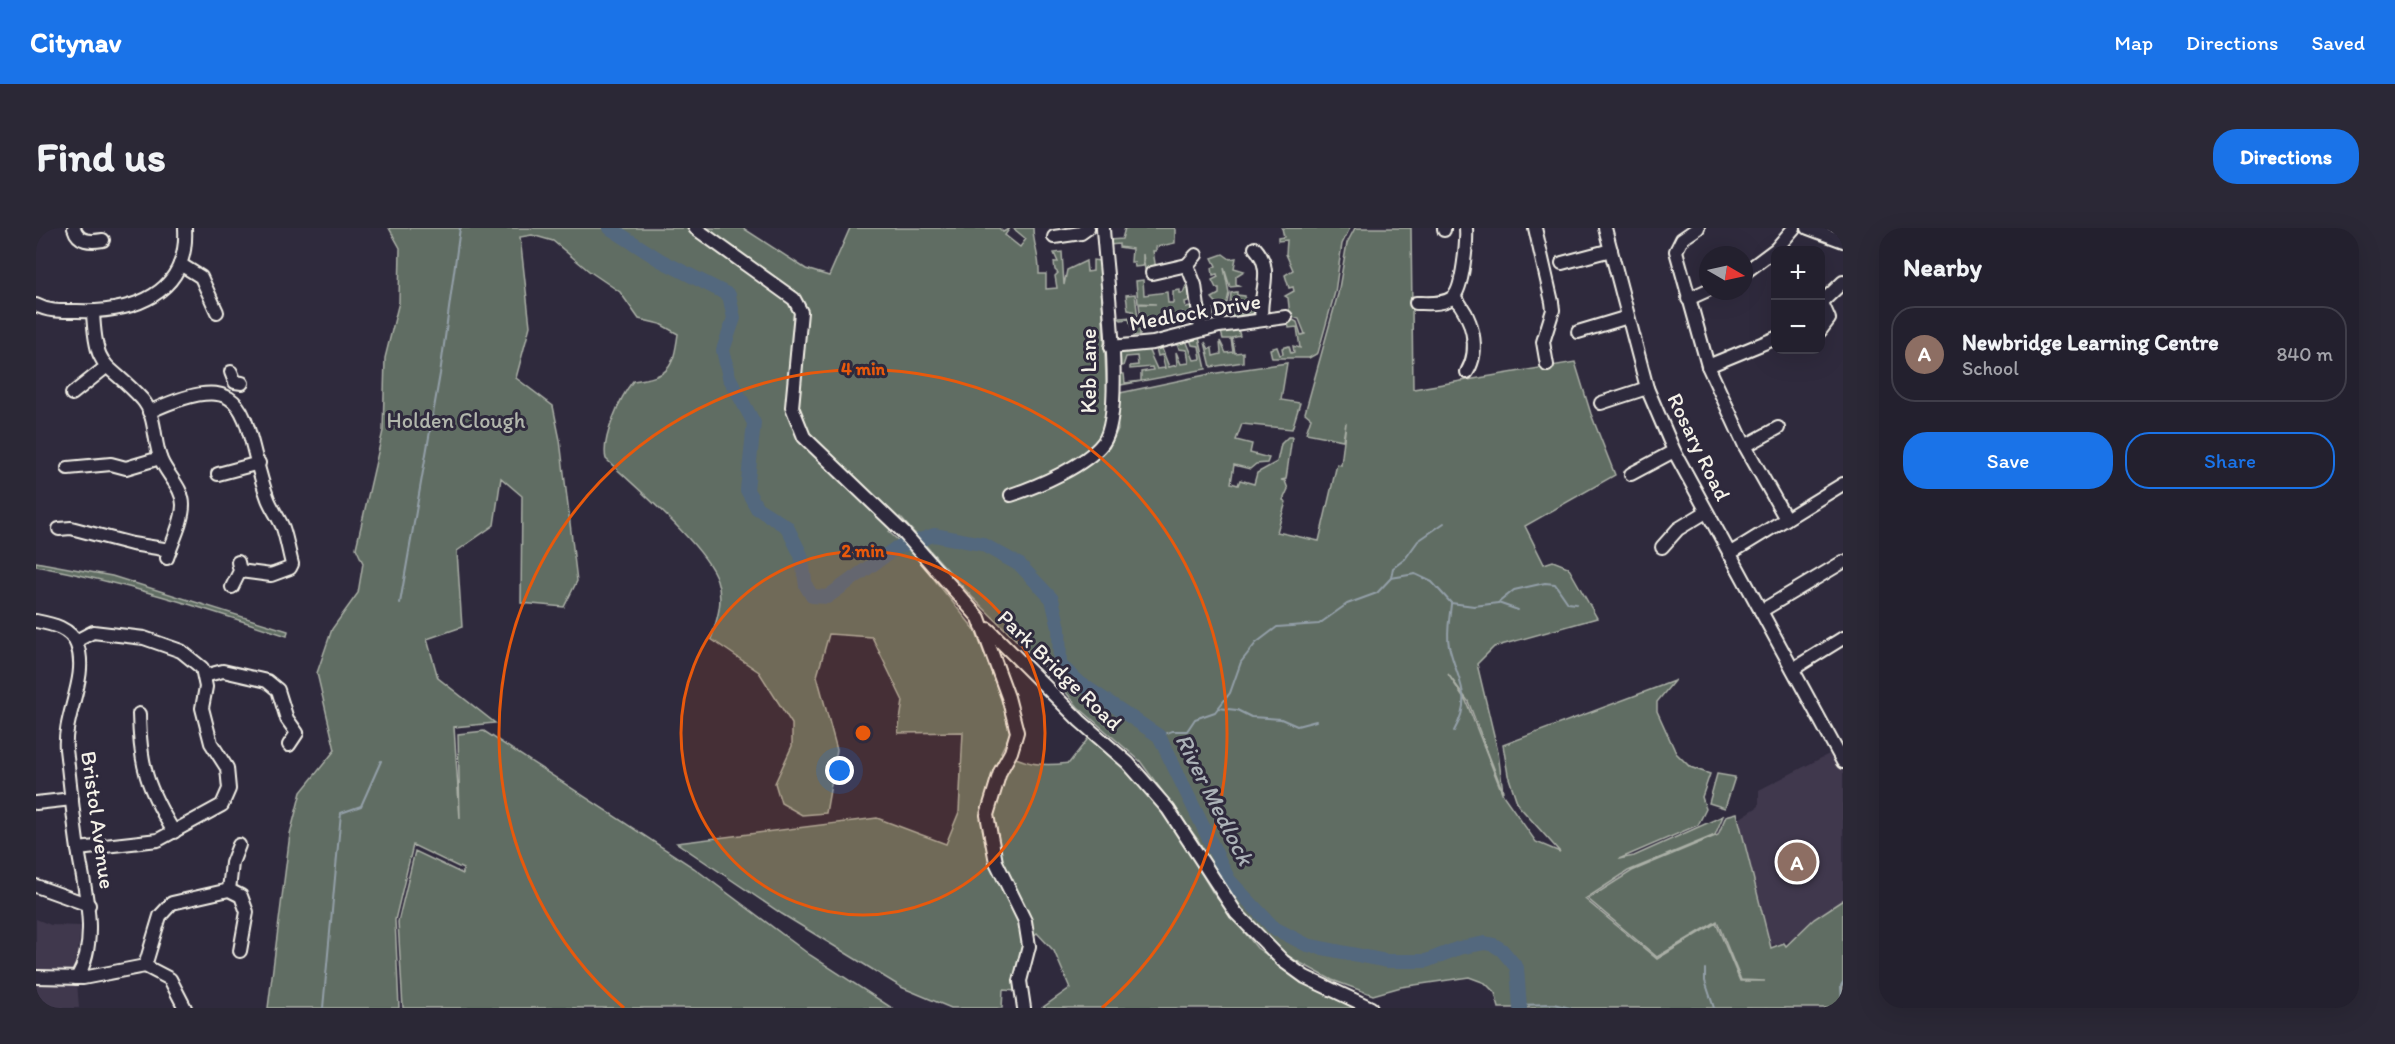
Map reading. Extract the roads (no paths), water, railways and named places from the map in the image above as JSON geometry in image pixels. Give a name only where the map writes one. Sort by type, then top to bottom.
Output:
[{"type":"street","points":[[74,228],[76,235],[84,240],[103,240]]},
{"type":"street","points":[[36,306],[49,310],[93,312],[137,305],[164,288],[180,264],[185,248],[185,228]]},
{"type":"street","name":"Park Bridge Road","points":[[695,228],[794,299],[801,312],[792,407],[804,437],[903,531],[979,618],[984,630],[988,629],[1080,721],[1128,763],[1168,809],[1236,913],[1282,961],[1305,977],[1371,1008]]},
{"type":"street","points":[[1057,234],[1081,233],[1089,228]]},
{"type":"street","name":"Keb Lane","points":[[1011,495],[1044,484],[1091,453],[1104,441],[1112,416],[1111,347],[1103,228]]},
{"type":"street","points":[[1454,297],[1460,286],[1466,228]]},
{"type":"street","points":[[1535,228],[1552,302],[1543,342],[1547,365]]},
{"type":"street","name":"Rosary Road","points":[[1605,228],[1647,388],[1674,451],[1843,762]]},
{"type":"street","points":[[1698,228],[1682,239],[1676,251],[1708,366],[1745,446],[1786,519]]},
{"type":"street","points":[[1753,266],[1776,249],[1794,228]]},
{"type":"street","points":[[1808,228],[1843,241]]},
{"type":"street","points":[[1253,246],[1260,255],[1266,279],[1262,320]]},
{"type":"street","points":[[1562,263],[1611,250]]},
{"type":"street","points":[[1152,273],[1169,274],[1187,266],[1196,255]]},
{"type":"street","points":[[180,264],[201,277],[212,311]]},
{"type":"street","points":[[1187,266],[1195,285],[1201,330]]},
{"type":"street","points":[[1824,300],[1843,282]]},
{"type":"street","points":[[1688,299],[1699,294]]},
{"type":"street","points":[[1416,303],[1429,298],[1454,297]]},
{"type":"street","points":[[1454,297],[1463,309],[1472,330],[1472,366]]},
{"type":"street","points":[[1825,311],[1829,319],[1825,325]]},
{"type":"street","points":[[59,529],[71,528],[169,554],[183,503],[160,458],[149,412],[143,400],[106,367],[98,355],[94,342],[93,312]]},
{"type":"street","name":"Medlock Drive","points":[[1111,347],[1152,343],[1201,330],[1286,317]]},
{"type":"street","points":[[1578,332],[1628,317]]},
{"type":"street","points":[[1708,366],[1771,340]]},
{"type":"street","points":[[72,394],[106,367]]},
{"type":"street","points":[[229,398],[236,379]]},
{"type":"street","points":[[1601,403],[1647,388]]},
{"type":"street","points":[[149,412],[194,394],[211,393],[229,398],[246,418],[268,500],[282,527],[292,564],[290,568],[271,575],[239,566],[232,587]]},
{"type":"street","points":[[1745,446],[1778,428]]},
{"type":"street","points":[[1631,474],[1674,451]]},
{"type":"street","points":[[68,468],[111,464],[126,468],[160,458]]},
{"type":"street","points":[[218,474],[259,464]]},
{"type":"street","points":[[1729,554],[1843,484]]},
{"type":"street","points":[[1662,547],[1678,529],[1706,512]]},
{"type":"street","points":[[1761,611],[1843,562]]},
{"type":"street","points":[[36,621],[60,627],[76,642],[93,632],[144,638],[181,651],[202,668],[206,687],[202,708],[211,743],[227,768],[229,789],[222,805],[174,832],[158,840],[78,849]]},
{"type":"street","points":[[984,630],[1008,698],[1017,732],[1011,752],[1000,772],[987,815],[996,862],[1025,921],[1029,946],[1020,981],[1024,1008]]},
{"type":"street","points":[[1793,669],[1843,638]]},
{"type":"street","name":"Bristol Avenue","points":[[76,642],[80,663],[66,743],[78,849],[89,905],[88,935],[82,970],[77,978]]},
{"type":"street","points":[[204,676],[223,671],[267,681],[278,690],[287,719],[297,733],[289,745]]},
{"type":"street","points":[[139,714],[140,754],[154,800],[174,832]]},
{"type":"street","points":[[36,803],[72,799]]},
{"type":"street","points":[[229,890],[232,864],[239,845]]},
{"type":"street","points":[[36,886],[89,905]]},
{"type":"street","points":[[144,966],[159,916],[172,903],[229,890],[241,896],[247,912],[240,951]]},
{"type":"street","points":[[36,977],[77,978],[144,966],[170,979],[185,1008]]},
{"type":"waterway","points":[[400,603],[440,374],[460,228]]},
{"type":"waterway","name":"River Medlock","points":[[610,228],[660,260],[729,295],[734,318],[723,350],[729,377],[754,423],[747,490],[757,508],[787,527],[801,555],[806,586],[812,596],[827,597],[896,548],[934,535],[982,544],[1020,565],[1052,599],[1059,628],[1060,665],[1080,683],[1159,736],[1229,880],[1274,928],[1307,945],[1387,961],[1426,961],[1459,948],[1485,943],[1494,945],[1502,950],[1517,968],[1520,1008]]},
{"type":"waterway","points":[[1391,578],[1393,568],[1405,559],[1418,541],[1444,523]]},
{"type":"waterway","points":[[1159,736],[1172,731],[1187,731],[1195,719],[1215,712],[1230,693],[1241,662],[1256,643],[1277,627],[1319,624],[1347,604],[1377,593],[1391,578],[1415,574],[1432,582],[1451,603],[1474,606],[1498,603],[1514,590],[1545,583],[1555,584],[1568,603],[1576,604]]},
{"type":"waterway","points":[[1498,603],[1518,610]]},
{"type":"waterway","points":[[1451,604],[1448,641],[1463,698],[1463,707],[1454,731]]},
{"type":"waterway","points":[[1218,708],[1237,710],[1251,717],[1281,719],[1297,726],[1316,721]]},
{"type":"waterway","points":[[323,1008],[341,813],[361,806],[381,761]]},
{"type":"waterway","points":[[1705,969],[1705,981],[1714,1008]]},
{"type":"waterway","points":[[1833,1008],[1842,1004],[1841,986],[1843,982]]},
{"type":"waterway","points":[[1519,1005],[1553,1004],[1571,1008]]},
{"type":"place","name":"Newbridge Learning Centre","points":[[1797,862]]},
{"type":"park label","name":"Holden Clough","points":[[456,420]]}]
